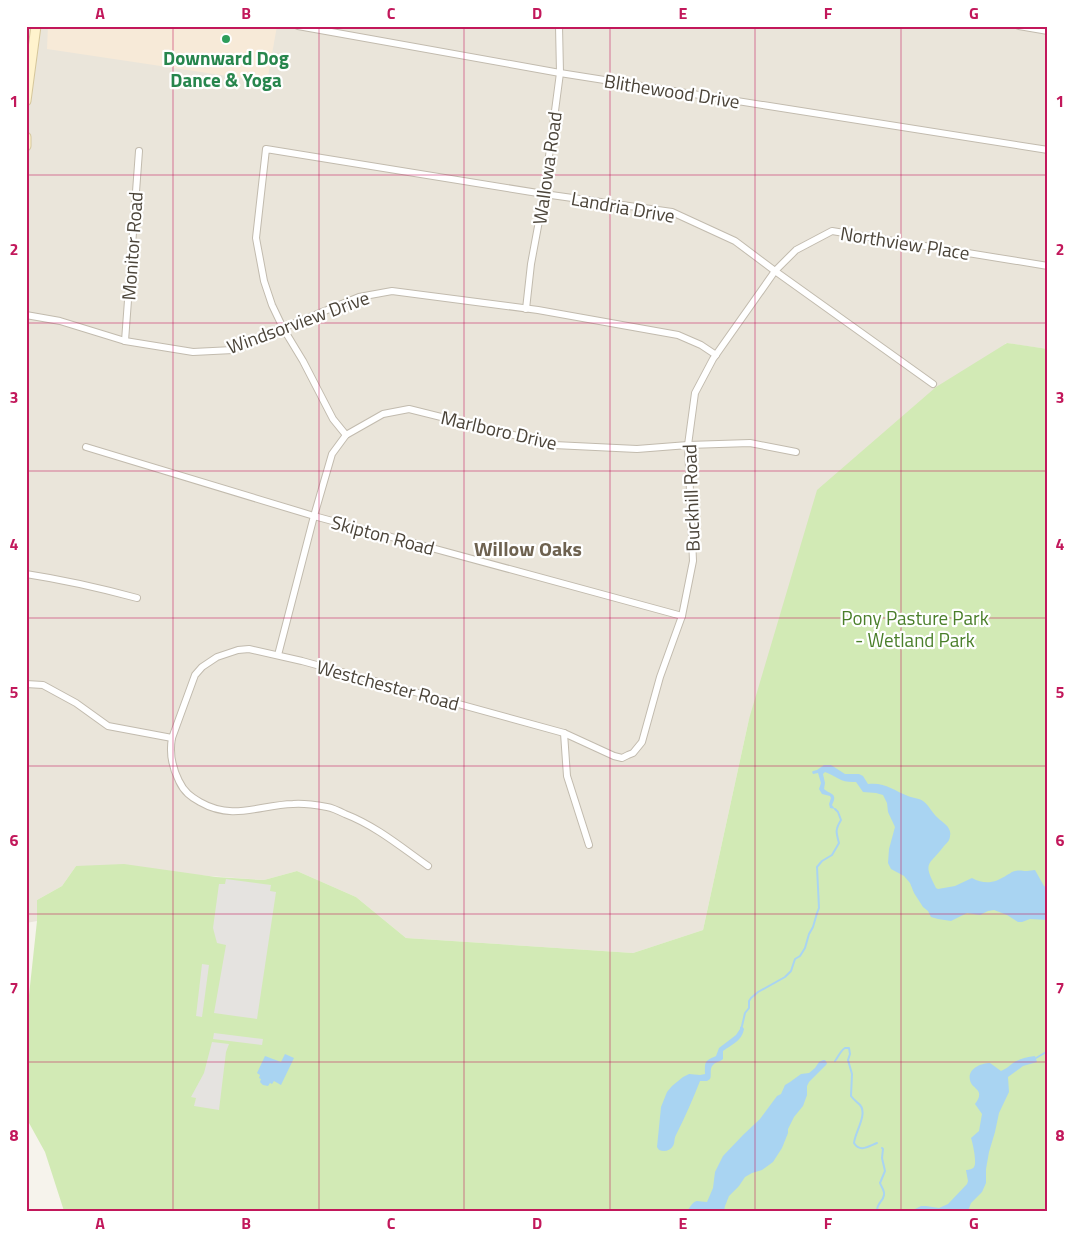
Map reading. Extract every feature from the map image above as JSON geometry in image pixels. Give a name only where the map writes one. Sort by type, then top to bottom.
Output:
[{"type":"main road","points":[[26,101],[36,26]]},
{"type":"main road","points":[[26,137],[26,146]]},
{"type":"street","name":"Blithewood Drive","points":[[298,26],[560,73],[1048,150]]},
{"type":"street","name":"Wallowa Road","points":[[526,309],[560,73],[559,26]]},
{"type":"street","points":[[1019,26],[1048,31]]},
{"type":"street","name":"Landria Drive","points":[[283,328],[272,305],[264,281],[256,238],[266,150],[544,194],[672,212],[735,241],[933,384]]},
{"type":"street","name":"Monitor Road","points":[[125,341],[139,151]]},
{"type":"street","name":"Northview Place","points":[[775,271],[796,250],[832,231],[1048,266]]},
{"type":"street","name":"Buckhill Road","points":[[642,742],[660,677],[682,616],[693,561],[688,445],[695,393],[716,355],[775,271]]},
{"type":"street","name":"Windsorview Drive","points":[[26,315],[60,321],[125,341],[193,352],[233,350],[359,297],[392,291],[526,309],[678,335],[701,345],[716,355]]},
{"type":"street","points":[[278,655],[332,454],[346,435],[333,419],[283,328]]},
{"type":"street","name":"Marlboro Drive","points":[[346,435],[383,414],[409,409],[554,445],[637,449],[750,443],[796,452]]},
{"type":"street","name":"Skipton Road","points":[[86,447],[314,516],[682,616]]},
{"type":"street","points":[[26,574],[89,585],[138,598]]},
{"type":"street","name":"Westchester Road","points":[[428,866],[376,828],[362,820],[329,807],[293,804],[230,812],[211,808],[191,797],[184,790],[172,767],[170,747],[196,675],[202,668],[217,658],[238,650],[249,649],[302,661],[564,733],[622,758],[633,753],[642,742]]},
{"type":"street","points":[[26,684],[43,685],[76,704],[108,726],[172,738]]},
{"type":"street","points":[[564,733],[566,776],[589,845]]},
{"type":"shaded area","points":[[26,26],[1048,26],[1048,349],[1006,343],[749,719],[703,930],[633,953],[406,938],[356,897],[297,871],[264,880],[76,866],[62,886],[37,900],[37,921],[26,923]]},
{"type":"shaded area","points":[[48,26],[277,26],[267,82],[47,49]]},
{"type":"shaded area","points":[[226,879],[271,885],[270,891],[276,892],[257,1019],[214,1013],[226,945],[217,943],[213,928],[219,884],[225,884]]},
{"type":"shaded area","points":[[202,964],[209,965],[202,1017],[196,1016]]},
{"type":"shaded area","points":[[214,1033],[263,1039],[262,1045],[213,1039]]},
{"type":"shaded area","points":[[212,1042],[229,1044],[226,1052],[219,1110],[194,1106],[196,1098],[191,1097],[204,1073]]},
{"type":"green space","name":"Pony Pasture Park - Wetland Park","points":[[1007,343],[1048,349],[1048,1211],[64,1211],[45,1152],[29,1123],[26,1105],[26,1023],[37,921],[37,900],[62,886],[76,866],[124,864],[216,877],[264,880],[297,871],[356,897],[406,938],[633,953],[703,930],[749,719],[817,490],[936,387]]},
{"type":"water","points":[[824,765],[831,765],[845,774],[859,774],[863,776],[868,784],[884,785],[921,800],[947,826],[950,830],[949,839],[931,861],[928,868],[936,888],[955,886],[972,878],[981,882],[990,882],[998,880],[1011,872],[1035,870],[1044,886],[1048,888],[1048,920],[1030,919],[1018,922],[994,910],[980,915],[967,913],[951,921],[931,917],[914,893],[910,883],[904,876],[891,869],[888,863],[889,849],[895,827],[883,795],[863,792],[856,782],[843,781],[825,772],[823,774],[824,789],[834,796],[832,805],[835,809],[830,808],[830,796],[822,794],[819,789],[821,783],[818,773],[813,774],[812,772]]},
{"type":"water","points":[[742,1026],[744,1029],[741,1037],[723,1051],[723,1059],[712,1067],[710,1079],[700,1081],[675,1136],[673,1146],[667,1151],[659,1150],[657,1147],[661,1107],[667,1092],[689,1074],[705,1074],[705,1064],[707,1061],[716,1056],[719,1048],[736,1035]]},
{"type":"water","points":[[285,1054],[294,1058],[281,1085],[274,1081],[268,1086],[263,1085],[260,1082],[260,1075],[257,1073],[265,1056],[281,1062]]},
{"type":"water","points":[[1035,1056],[1037,1062],[1023,1066],[1008,1077],[1009,1092],[999,1113],[989,1152],[986,1183],[982,1192],[971,1203],[968,1211],[911,1211],[921,1206],[939,1208],[948,1204],[967,1184],[966,1170],[970,1170],[975,1165],[971,1138],[979,1131],[982,1114],[975,1104],[978,1099],[978,1090],[971,1083],[970,1078],[974,1068],[990,1063],[1001,1071],[1018,1060]]},
{"type":"water","points":[[823,1060],[827,1063],[809,1082],[803,1106],[794,1117],[782,1148],[773,1162],[762,1170],[745,1177],[729,1196],[724,1211],[687,1211],[697,1201],[707,1202],[713,1188],[715,1172],[723,1156],[760,1119],[777,1096],[781,1094],[785,1085],[801,1074],[809,1073]]},
{"type":"waterway","points":[[742,1026],[751,998],[785,977],[791,971],[795,959],[800,956],[805,948],[819,908],[817,867],[822,861],[832,855],[839,843],[837,831],[841,820],[835,809]]},
{"type":"waterway","points":[[835,1061],[843,1049],[849,1048],[848,1060],[852,1074],[851,1096],[860,1105],[863,1113],[854,1143],[859,1148],[877,1143]]},
{"type":"waterway","points":[[1036,1058],[1048,1051]]},
{"type":"waterway","points":[[877,1211],[884,1193],[880,1183],[885,1171],[882,1148]]},
{"type":"place","name":"Downward Dog Dance & Yoga","points":[[226,39]]},
{"type":"district","name":"Willow Oaks","points":[[528,549]]}]
